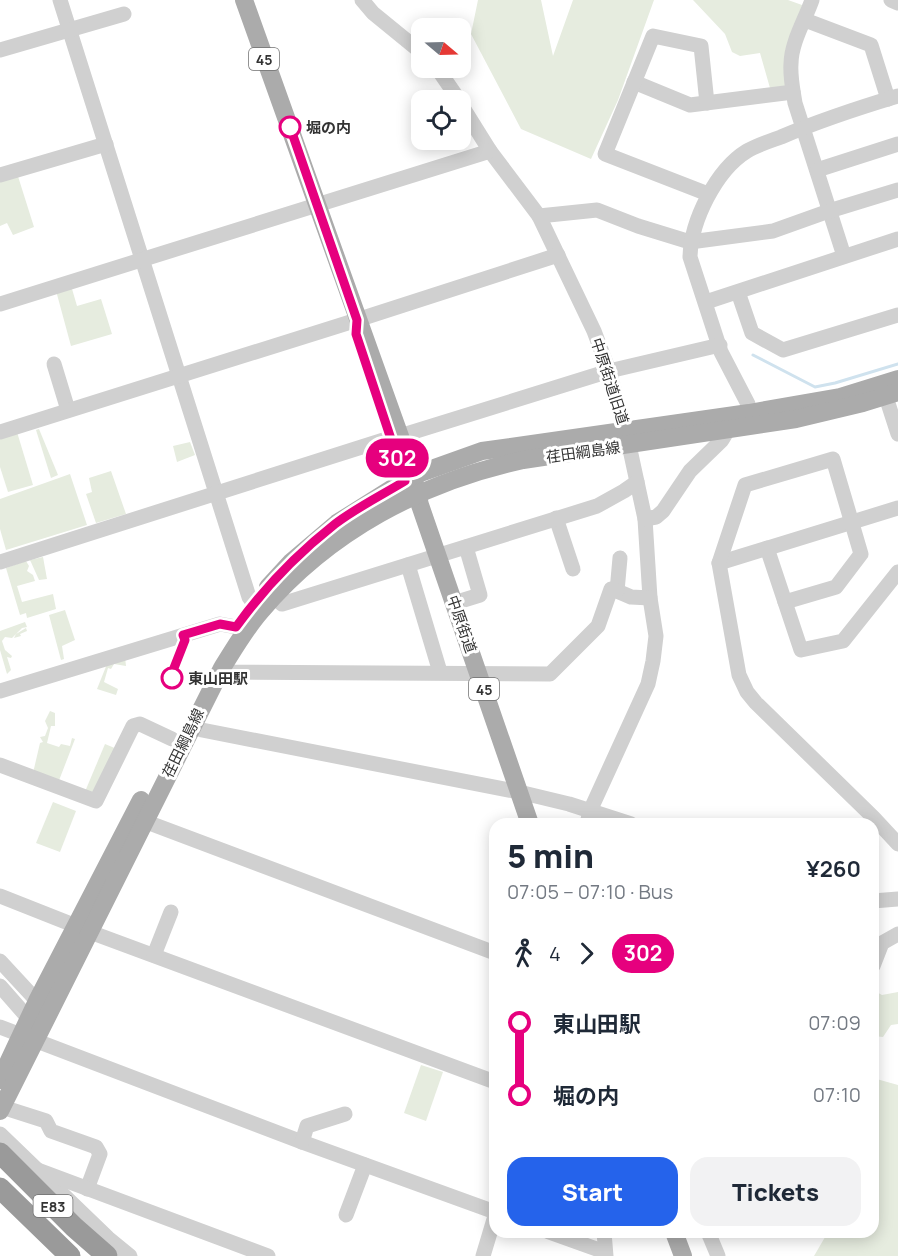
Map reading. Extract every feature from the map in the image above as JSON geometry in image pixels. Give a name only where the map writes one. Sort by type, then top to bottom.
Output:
[{"type":"highway","name":"E83","points":[[0,1154],[107,1256]]},
{"type":"highway","name":"E83","points":[[0,1188],[70,1256]]},
{"type":"main road","name":"中原街道","points":[[244,0],[357,320],[356,334],[395,437],[411,467],[411,484],[528,818]]},
{"type":"main road","name":"荏田綱島線","points":[[0,1080],[33,1029],[37,1001],[83,929],[144,820],[191,726],[256,608],[291,562],[337,523],[411,484],[441,483],[500,465],[749,413],[840,397],[898,380]]},
{"type":"main road","name":"荏田綱島線","points":[[627,438],[728,430],[817,415],[892,394]]},
{"type":"main road","name":"荏田綱島線","points":[[1,1109],[33,1029],[202,678],[236,627],[256,608],[274,597],[312,560],[385,510],[411,484]]},
{"type":"main road","points":[[676,1238],[682,1256]]},
{"type":"street","points":[[60,0],[249,597],[256,608]]},
{"type":"street","points":[[362,0],[411,44]]},
{"type":"street","points":[[812,0],[791,62],[793,92],[844,256]]},
{"type":"street","points":[[891,0],[898,3]]},
{"type":"street","points":[[0,50],[124,14]]},
{"type":"street","points":[[749,413],[748,404],[720,345],[690,256],[690,242],[708,194],[727,168],[747,151],[803,128],[893,98],[871,45],[805,20]]},
{"type":"street","points":[[707,103],[701,46],[653,36],[605,154],[708,194]]},
{"type":"street","points":[[634,82],[690,105],[793,92]]},
{"type":"street","name":"中原街道旧道","points":[[471,120],[490,151],[539,216],[594,331],[609,371],[645,519],[650,598],[656,636],[648,684],[588,817]]},
{"type":"street","points":[[0,175],[106,144]]},
{"type":"street","points":[[817,170],[898,144]]},
{"type":"street","points":[[0,304],[490,151]]},
{"type":"street","points":[[539,216],[597,210],[690,242],[773,231],[898,190]]},
{"type":"street","points":[[706,302],[898,239]]},
{"type":"street","points":[[0,432],[558,255]]},
{"type":"street","points":[[738,292],[752,333],[783,350],[898,315]]},
{"type":"street","points":[[0,562],[609,371],[720,345]]},
{"type":"street","points":[[54,364],[68,410]]},
{"type":"street","points":[[892,394],[898,434]]},
{"type":"street","points":[[645,519],[656,517],[663,511],[690,471],[722,440],[728,430]]},
{"type":"street","points":[[785,602],[836,587],[861,554],[833,459],[745,486],[719,563],[739,675],[747,692],[756,704],[868,818]]},
{"type":"street","points":[[274,597],[282,604],[597,506],[637,482]]},
{"type":"street","points":[[719,563],[898,508]]},
{"type":"street","points":[[556,518],[573,569]]},
{"type":"street","points":[[454,603],[480,595],[466,547]]},
{"type":"street","points":[[767,549],[801,650],[843,641],[898,572]]},
{"type":"street","points":[[616,591],[620,558]]},
{"type":"street","points":[[408,565],[440,672]]},
{"type":"street","points":[[222,668],[228,672],[550,674],[598,626],[611,589],[631,597],[650,598]]},
{"type":"street","points":[[0,691],[220,624],[236,627]]},
{"type":"street","points":[[0,765],[96,801],[133,726],[140,724],[172,739]]},
{"type":"street","points":[[191,726],[519,792],[588,817]]},
{"type":"street","points":[[144,820],[489,951]]},
{"type":"street","points":[[879,828],[898,844]]},
{"type":"street","points":[[0,896],[489,1080]]},
{"type":"street","points":[[879,901],[898,899]]},
{"type":"street","points":[[154,955],[171,912]]},
{"type":"street","points":[[879,951],[882,944],[898,934]]},
{"type":"street","points":[[0,962],[37,1001]]},
{"type":"street","points":[[0,986],[33,1029]]},
{"type":"street","points":[[0,1027],[33,1029],[302,1142],[489,1210]]},
{"type":"street","points":[[1,1109],[46,1121],[51,1131],[96,1147],[100,1154],[87,1189]]},
{"type":"street","points":[[302,1142],[307,1126],[345,1114]]},
{"type":"street","points":[[0,1134],[108,1238],[130,1256]]},
{"type":"street","points":[[0,1154],[36,1170],[268,1256]]},
{"type":"street","points":[[346,1215],[365,1165]]},
{"type":"street","points":[[483,1256],[489,1236]]},
{"type":"street","points":[[565,1238],[606,1254],[605,1238]]},
{"type":"street","points":[[710,1238],[718,1256]]},
{"type":"shaded area","points":[[478,0],[541,0],[553,56],[573,0],[654,0],[618,100],[591,159],[521,129],[471,34]]},
{"type":"shaded area","points":[[693,0],[788,0],[802,5],[787,88],[770,88],[760,53],[740,56],[732,52],[725,34]]},
{"type":"shaded area","points":[[16,170],[34,227],[13,235],[7,223],[0,226],[0,175]]},
{"type":"shaded area","points":[[70,282],[77,306],[101,299],[112,334],[71,346],[55,287]]},
{"type":"shaded area","points":[[39,429],[58,475],[51,478],[36,430]]},
{"type":"shaded area","points":[[17,432],[33,485],[8,492],[0,467],[0,439]]},
{"type":"shaded area","points":[[190,442],[195,455],[177,462],[173,446]]},
{"type":"shaded area","points":[[111,471],[126,514],[96,523],[86,494],[92,492],[89,478]]},
{"type":"shaded area","points":[[70,474],[87,525],[6,550],[0,529],[0,499]]},
{"type":"shaded area","points":[[43,557],[47,579],[39,580],[30,560]]},
{"type":"shaded area","points":[[26,561],[29,566],[27,571],[33,575],[35,581],[17,586],[22,602],[53,594],[56,609],[27,618],[26,613],[20,615],[6,568]]},
{"type":"shaded area","points":[[65,610],[75,640],[62,646],[64,659],[61,660],[49,615]]},
{"type":"shaded area","points":[[25,622],[27,627],[22,628],[12,638],[5,637],[2,641],[5,650],[12,656],[7,657],[11,670],[7,674],[0,650],[0,631]]},
{"type":"shaded area","points":[[26,628],[27,631],[20,634],[21,636],[14,638]]},
{"type":"shaded area","points":[[125,657],[126,666],[114,664],[111,669],[108,668],[104,682],[118,689],[116,695],[97,689],[107,664]]},
{"type":"shaded area","points":[[50,711],[55,713],[55,726],[51,726],[47,743],[59,747],[61,744],[70,746],[72,738],[75,739],[58,783],[33,773],[40,743],[43,742],[40,737],[45,736],[48,728],[45,721]]},
{"type":"shaded area","points":[[105,744],[117,749],[94,796],[84,794]]},
{"type":"shaded area","points":[[53,802],[76,811],[60,852],[36,843]]},
{"type":"shaded area","points":[[898,992],[898,1024],[891,1025],[883,1037],[879,1037],[879,993],[882,995]]},
{"type":"shaded area","points":[[421,1065],[443,1072],[426,1121],[404,1113]]},
{"type":"shaded area","points":[[879,1080],[898,1085],[898,1256],[814,1256],[824,1238],[879,1238]]},
{"type":"waterway","points":[[753,355],[815,387],[898,364]]},
{"type":"bus line","name":"302","points":[[172,678],[185,640],[183,635],[220,624],[236,627],[253,604],[291,562],[337,523],[405,481],[356,334],[357,320],[290,127]]},
{"type":"place","name":"堀の内","points":[[290,127]]},
{"type":"place","name":"東山田駅","points":[[172,678]]}]
